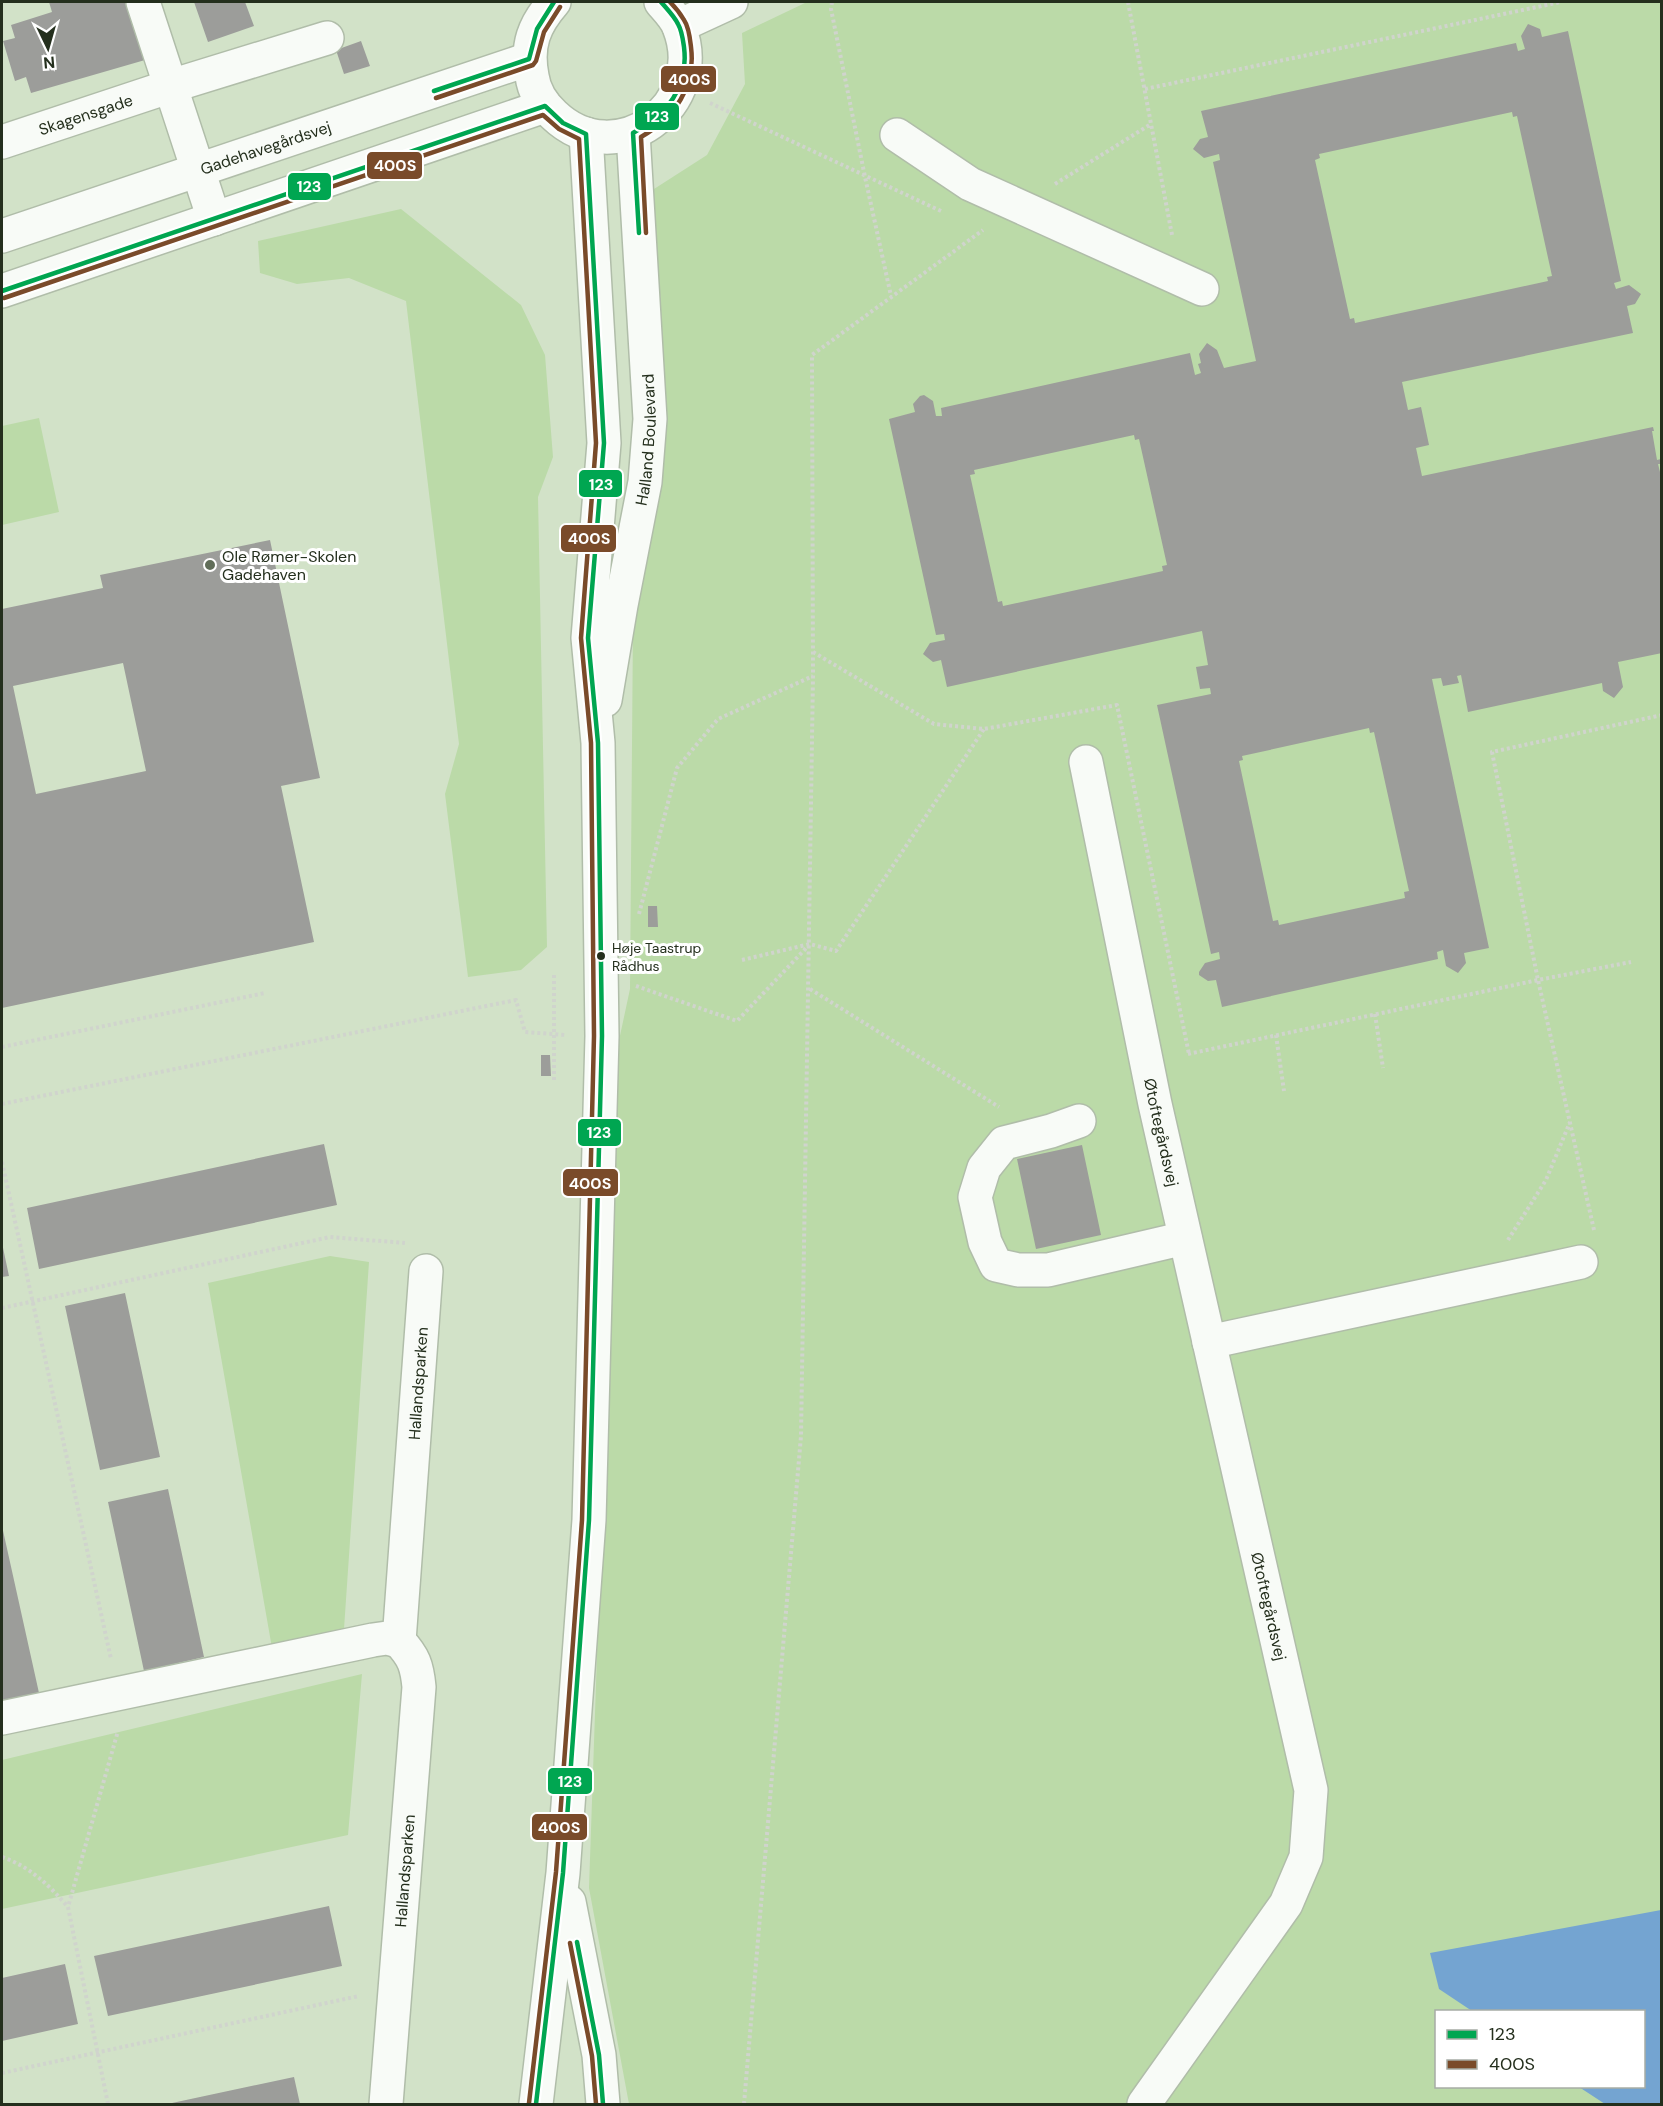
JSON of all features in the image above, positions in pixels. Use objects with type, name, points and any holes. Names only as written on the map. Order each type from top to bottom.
[{"type":"street","points":[[143,2],[214,219]]},
{"type":"street","points":[[554,2],[542,16],[532,37],[529,59],[533,84],[545,106],[563,123],[586,134],[602,137],[633,133],[653,123],[669,107],[680,89],[686,58],[670,14],[731,2]]},
{"type":"street","name":"Skagensgade","points":[[2,142],[171,86],[327,38]]},
{"type":"street","name":"Gadehavegårdsvej","points":[[2,236],[529,59]]},
{"type":"street","points":[[2,291],[545,106]]},
{"type":"street","name":"Halland Boulevard","points":[[598,743],[621,605],[645,482],[650,419],[633,133]]},
{"type":"street","name":"Halland Boulevard","points":[[536,2104],[563,1873],[589,1520],[602,968],[598,743],[588,638],[604,443],[586,134]]},
{"type":"street","points":[[897,135],[970,184],[1202,289]]},
{"type":"street","name":"Øtoftegårdsvej","points":[[1086,762],[1147,1068],[1311,1790],[1306,1857],[1286,1904],[1144,2104]]},
{"type":"street","points":[[1079,1121],[1004,1143],[984,1168],[975,1197],[985,1242],[996,1265],[1018,1270],[1048,1270],[1185,1238]]},
{"type":"street","points":[[1209,1342],[1491,1281],[1588,1248]]},
{"type":"street","name":"Hallandsparken","points":[[386,2104],[419,1687],[416,1666],[410,1652],[399,1641],[426,1271]]},
{"type":"street","points":[[2,1718],[373,1640],[387,1638],[399,1641]]},
{"type":"street","name":"Halland Boulevard","points":[[563,1873],[599,2055],[603,2104]]},
{"type":"path","points":[[831,2],[864,177],[891,296]]},
{"type":"path","points":[[1128,2],[1151,124]]},
{"type":"path","points":[[1145,89],[1561,2]]},
{"type":"path","points":[[680,89],[864,177],[951,215]]},
{"type":"path","points":[[744,2104],[801,1436],[813,676],[812,355],[983,230],[972,225]]},
{"type":"path","points":[[637,921],[677,768],[718,719],[813,676]]},
{"type":"path","points":[[1588,1248],[1570,1121],[1538,980],[1492,752],[1662,715]]},
{"type":"path","points":[[742,960],[810,944],[836,951],[984,729]]},
{"type":"path","points":[[602,968],[637,987],[737,1021],[810,944]]},
{"type":"path","points":[[1189,1054],[1631,962]]},
{"type":"path","points":[[554,974],[554,1080]]},
{"type":"path","points":[[637,976],[637,987]]},
{"type":"path","points":[[809,988],[1028,1124],[1038,1134]]},
{"type":"path","points":[[2,1047],[265,993]]},
{"type":"path","points":[[2,1104],[516,1000],[525,1032],[554,1034]]},
{"type":"path","points":[[1376,1014],[1383,1068]]},
{"type":"path","points":[[1276,1035],[1284,1091]]},
{"type":"path","points":[[1491,1281],[1493,1264],[1546,1180],[1570,1121]]},
{"type":"path","points":[[2,1162],[122,1716],[68,1907],[108,2104]]},
{"type":"path","points":[[2,1308],[330,1237],[415,1243],[426,1271]]},
{"type":"path","points":[[2,1857],[17,1862],[50,1886],[68,1907]]},
{"type":"path","points":[[2,2073],[395,1988]]},
{"type":"green space","points":[[807,2],[1661,2],[1661,2104],[629,2104],[589,1888],[618,1045],[630,989],[640,198],[707,155],[745,84],[742,33]]},
{"type":"green space","points":[[401,209],[521,305],[545,355],[553,457],[538,497],[547,947],[521,970],[468,977],[445,794],[459,744],[406,301],[349,278],[297,284],[260,273],[258,241]]},
{"type":"green space","points":[[39,418],[59,512],[2,525],[2,426]]},
{"type":"green space","points":[[330,1256],[369,1262],[344,1629],[272,1648],[208,1283]]},
{"type":"green space","points":[[362,1674],[348,1835],[2,1909],[2,1760]]},
{"type":"water","points":[[1661,1910],[1661,2104],[1605,2104],[1581,2088],[1645,2088],[1645,2010],[1470,2010],[1439,1989],[1430,1953]]},
{"type":"building","points":[[49,2],[125,2],[145,60],[31,93],[26,77],[15,81],[3,41],[15,38],[11,25],[52,12]]},
{"type":"building","points":[[194,2],[245,2],[254,26],[208,42]]},
{"type":"building","points":[[1528,24],[1540,29],[1542,37],[1568,31],[1621,281],[1614,283],[1616,289],[1629,285],[1641,294],[1635,304],[1627,306],[1633,333],[1402,382],[1408,410],[1421,407],[1429,445],[1416,448],[1422,476],[1653,427],[1657,460],[1661,459],[1661,464],[1658,464],[1662,480],[1662,653],[1618,662],[1623,687],[1614,698],[1603,691],[1602,683],[1468,712],[1461,675],[1457,676],[1459,683],[1443,686],[1441,678],[1432,679],[1489,948],[1464,953],[1466,963],[1458,973],[1446,966],[1443,950],[1437,952],[1438,959],[1222,1007],[1216,980],[1208,981],[1199,975],[1205,963],[1220,959],[1219,952],[1211,954],[1157,705],[1211,694],[1210,688],[1200,689],[1196,667],[1208,665],[1202,631],[947,687],[941,660],[933,662],[923,654],[930,643],[945,640],[944,634],[936,635],[889,419],[915,412],[913,404],[924,395],[933,401],[936,416],[942,416],[941,408],[1190,353],[1195,375],[1201,373],[1198,364],[1201,363],[1199,354],[1207,343],[1217,350],[1224,368],[1256,361],[1213,162],[1220,160],[1219,154],[1204,158],[1193,149],[1200,139],[1208,137],[1201,111],[1516,43],[1518,51],[1525,49],[1521,36]],"holes":[[[1512,112],[1513,117],[1517,116],[1552,276],[1547,277],[1548,281],[1355,323],[1354,318],[1350,319],[1315,160],[1320,158],[1319,154]],[[1134,435],[1135,440],[1139,439],[1167,565],[1162,566],[1163,571],[1003,606],[1002,601],[998,602],[970,475],[975,474],[974,470]],[[1369,728],[1370,733],[1374,732],[1409,891],[1404,892],[1405,898],[1279,925],[1278,920],[1273,921],[1239,761],[1243,760],[1242,756]]]},
{"type":"building","points":[[361,41],[370,66],[344,74],[336,50]]},
{"type":"building","points":[[270,540],[320,778],[281,786],[314,942],[2,1008],[2,609],[103,588],[100,575]],"holes":[[[123,663],[146,771],[36,794],[13,686]]]},
{"type":"building","points":[[648,906],[657,906],[658,927],[648,927]]},
{"type":"building","points":[[541,1055],[550,1055],[551,1076],[541,1076]]},
{"type":"building","points":[[324,1144],[337,1205],[39,1269],[27,1208]]},
{"type":"building","points":[[1082,1145],[1101,1235],[1036,1249],[1017,1159]]},
{"type":"building","points":[[2,1243],[9,1276],[2,1277]]},
{"type":"building","points":[[125,1293],[160,1457],[100,1470],[65,1306]]},
{"type":"building","points":[[168,1489],[204,1657],[144,1671],[108,1502]]},
{"type":"building","points":[[2,1526],[39,1693],[2,1701]]},
{"type":"building","points":[[329,1906],[342,1966],[108,2016],[94,1956]]},
{"type":"building","points":[[65,1964],[78,2024],[2,2041],[2,1978]]},
{"type":"building","points":[[294,2077],[300,2104],[172,2104],[172,2103]]},
{"type":"transit line","name":"123","points":[[434,91],[529,59],[537,29],[554,2]]},
{"type":"transit line","name":"123","points":[[639,233],[633,133],[656,117],[673,98],[679,87],[685,62],[679,27],[661,2]]},
{"type":"transit line","name":"400S","points":[[646,233],[641,137],[664,120],[681,100],[692,62],[687,26],[670,2]]},
{"type":"transit line","name":"400S","points":[[436,98],[533,65],[544,32],[560,7]]},
{"type":"transit line","name":"123","points":[[2,291],[545,106],[563,123],[586,134],[604,443],[588,638],[598,743],[602,1036],[589,1520],[563,1873],[536,2104]]},
{"type":"transit line","name":"400S","points":[[4,298],[543,115],[559,129],[579,139],[596,443],[581,638],[591,743],[594,1036],[582,1520],[556,1872],[529,2103]]},
{"type":"transit line","name":"123","points":[[577,1942],[599,2055],[603,2104]]},
{"type":"transit line","name":"400S","points":[[570,1943],[592,2056],[596,2104]]},
{"type":"place","name":"Ole Rømer-Skolen Gadehaven","points":[[210,565]]},
{"type":"place","name":"Høje Taastrup Rådhus","points":[[601,956]]}]
